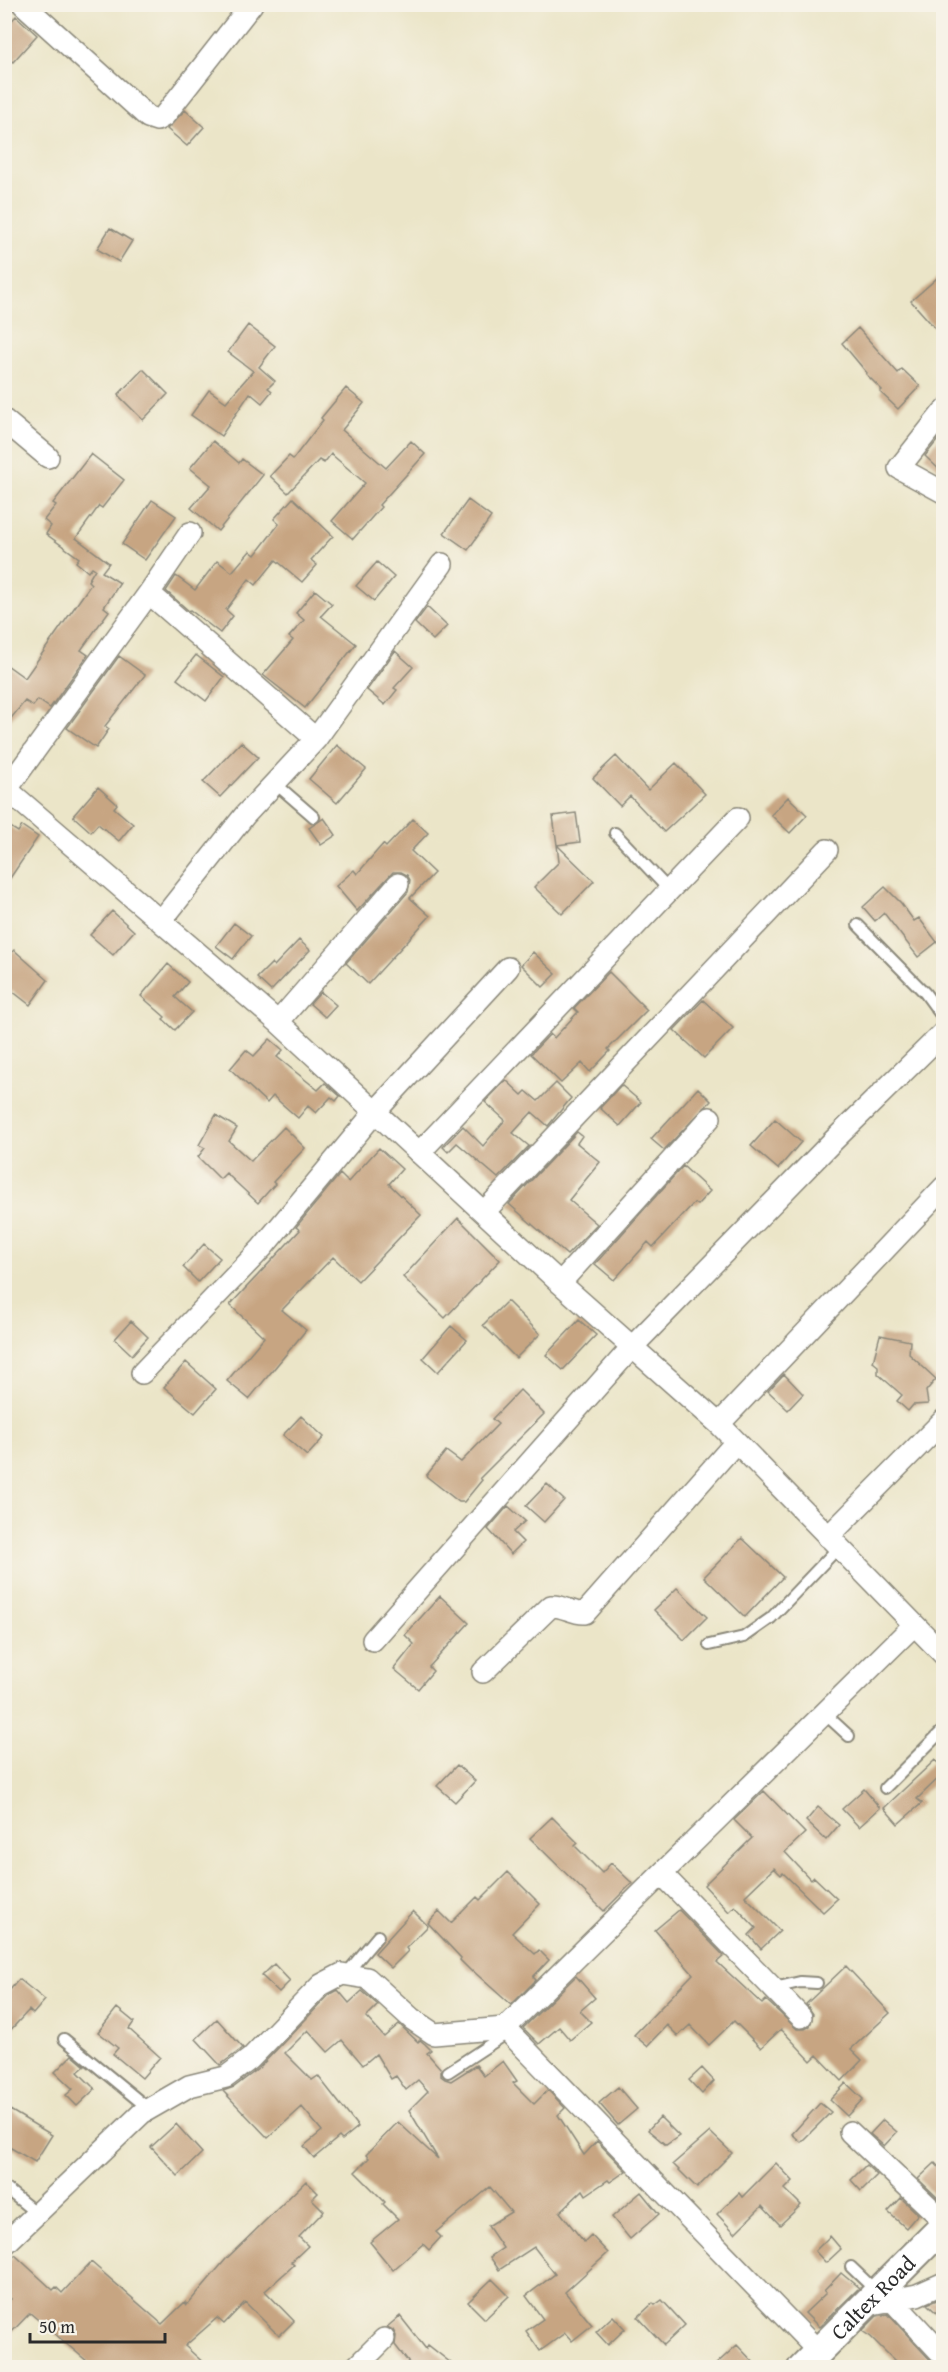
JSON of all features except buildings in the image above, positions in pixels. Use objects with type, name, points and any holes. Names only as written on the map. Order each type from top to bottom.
[{"type":"street","points":[[23,4],[148,117],[157,120],[164,116],[252,4]]},
{"type":"street","points":[[943,492],[899,468],[944,411]]},
{"type":"street","points":[[4,420],[48,456]]},
{"type":"street","points":[[190,533],[5,790],[278,1022],[560,1283],[719,1424],[944,1655]]},
{"type":"street","points":[[161,921],[245,815],[316,739],[442,564]]},
{"type":"street","points":[[149,593],[316,739]]},
{"type":"street","points":[[419,1153],[738,818]]},
{"type":"street","points":[[484,1212],[827,850]]},
{"type":"street","points":[[278,1022],[398,884]]},
{"type":"street","points":[[142,1373],[262,1248],[375,1112],[508,968]]},
{"type":"street","points":[[373,1640],[632,1347],[833,1141],[944,1032]]},
{"type":"street","points":[[560,1283],[710,1118]]},
{"type":"street","points":[[719,1424],[944,1187]]},
{"type":"street","points":[[833,1543],[944,1420]]},
{"type":"street","points":[[483,1672],[550,1606],[558,1605],[580,1614],[585,1613],[736,1442]]},
{"type":"street","points":[[4,2245],[142,2113],[189,2086],[226,2077],[250,2059],[321,1985],[342,1974],[367,1978],[412,2019],[434,2034],[507,2030],[914,1625]]},
{"type":"street","points":[[662,1874],[801,2018]]},
{"type":"street","points":[[507,2030],[810,2360]]},
{"type":"street","points":[[850,2132],[944,2221]]},
{"type":"street","name":"Caltex Road","points":[[810,2360],[879,2299],[944,2226]]},
{"type":"street","points":[[879,2299],[917,2295],[944,2283]]},
{"type":"street","points":[[879,2299],[944,2356]]},
{"type":"street","points":[[355,2367],[384,2339]]},
{"type":"lane","points":[[276,784],[314,817]]},
{"type":"lane","points":[[615,833],[669,890]]},
{"type":"lane","points":[[858,926],[924,993],[944,1019]]},
{"type":"lane","points":[[709,1645],[744,1637],[771,1618],[833,1543]]},
{"type":"lane","points":[[824,1713],[849,1736]]},
{"type":"lane","points":[[885,1788],[944,1729]]},
{"type":"lane","points":[[346,1975],[378,1936]]},
{"type":"lane","points":[[774,1988],[800,1982],[817,1983]]},
{"type":"lane","points":[[448,2072],[507,2030]]},
{"type":"lane","points":[[64,2038],[149,2109]]},
{"type":"lane","points":[[4,2187],[36,2213]]},
{"type":"lane","points":[[851,2267],[879,2299]]}]
